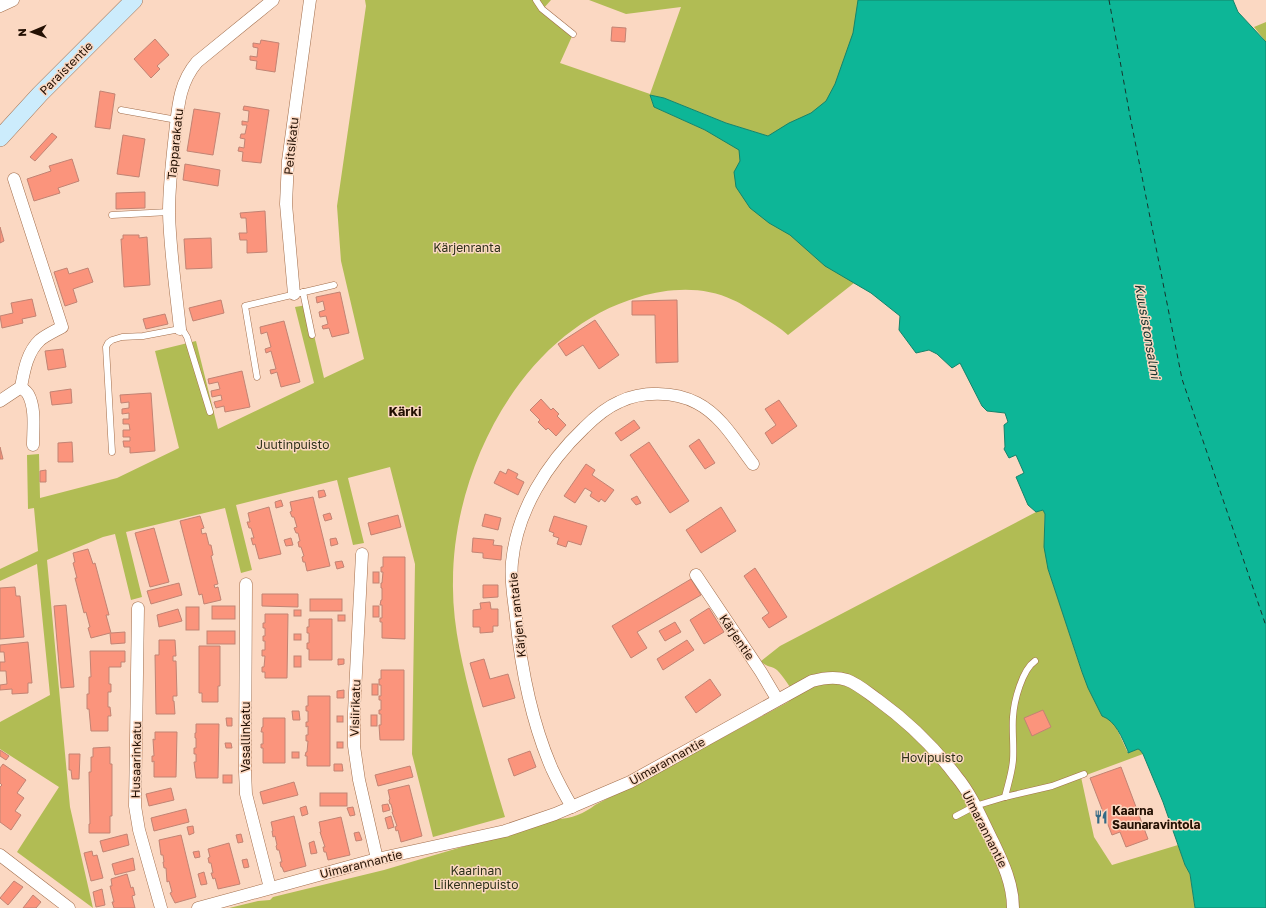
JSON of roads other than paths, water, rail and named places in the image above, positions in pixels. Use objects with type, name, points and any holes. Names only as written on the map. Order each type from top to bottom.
[{"type":"main road","name":"Paraistentie","points":[[0,138],[40,94],[134,0]]},
{"type":"street","points":[[0,6],[13,0]]},
{"type":"street","name":"Tapparakatu","points":[[180,329],[171,253],[169,212],[172,163],[182,88],[188,72],[197,62],[273,0]]},
{"type":"street","name":"Peitsikatu","points":[[298,293],[286,204],[288,161],[310,0]]},
{"type":"street","points":[[0,401],[21,387],[31,350],[40,340],[62,327],[14,179]]},
{"type":"street","points":[[21,387],[28,394],[32,405],[33,446]]},
{"type":"street","name":"Kärjen rantatie","points":[[572,807],[552,768],[538,731],[518,644],[512,562],[516,542],[525,514],[538,485],[561,451],[593,419],[607,408],[630,398],[657,394],[684,397],[711,412],[722,421],[753,464]]},
{"type":"street","name":"Visiirikatu","points":[[362,554],[354,712],[354,746],[358,775],[377,859]]},
{"type":"street","name":"Kärjentie","points":[[696,575],[777,700]]},
{"type":"street","name":"Vasallinkatu","points":[[246,584],[246,794],[270,888]]},
{"type":"street","name":"Husaarinkatu","points":[[138,608],[135,806],[139,830],[161,908]]},
{"type":"street","name":"Uimarannantie","points":[[198,908],[377,859],[505,831],[572,807],[630,782],[812,681],[832,677],[847,680],[862,688],[901,717],[934,750],[957,776],[975,806],[1006,868],[1013,896],[1013,908]]},
{"type":"street","points":[[0,855],[70,908]]},
{"type":"lane","points":[[536,0],[542,9],[573,34]]},
{"type":"lane","points":[[121,110],[177,120]]},
{"type":"lane","points":[[112,215],[169,212]]},
{"type":"lane","points":[[257,377],[245,306],[334,284]]},
{"type":"lane","points":[[298,293],[312,335]]},
{"type":"lane","points":[[112,452],[106,347],[112,340],[122,337],[143,336],[180,329],[187,337],[210,412]]},
{"type":"lane","points":[[1005,797],[1010,782],[1013,763],[1013,710],[1026,670],[1030,664],[1035,661]]},
{"type":"lane","points":[[956,816],[975,806],[1052,786],[1084,774]]},
{"type":"water","name":"Kuusistonsalmi","points":[[858,0],[1233,0],[1238,12],[1266,42],[1266,908],[1195,908],[1190,874],[1185,865],[1163,802],[1143,754],[1138,749],[1128,753],[1118,730],[1107,718],[1102,716],[1088,688],[1048,569],[1044,547],[1045,514],[1043,510],[1036,512],[1028,505],[1016,477],[1024,473],[1016,455],[1009,458],[1004,449],[1004,425],[1008,422],[1005,413],[987,411],[982,406],[960,363],[952,368],[937,354],[929,350],[916,353],[899,330],[900,316],[871,293],[825,266],[790,235],[769,223],[750,208],[736,187],[734,172],[740,161],[739,150],[705,130],[654,107],[650,95],[664,98],[726,123],[768,136],[789,123],[811,113],[826,101],[835,84],[853,33]]},
{"type":"place","name":"Kaarna Saunaravintola","points":[[1101,817]]},
{"type":"district","name":"Kärki","points":[[405,411]]},
{"type":"park label","name":"Kärjenranta","points":[[467,247]]},
{"type":"park label","name":"Juutinpuisto","points":[[293,444]]},
{"type":"park label","name":"Hovipuisto","points":[[932,757]]},
{"type":"park label","name":"Kaarinan Liikennepuisto","points":[[476,877]]}]
